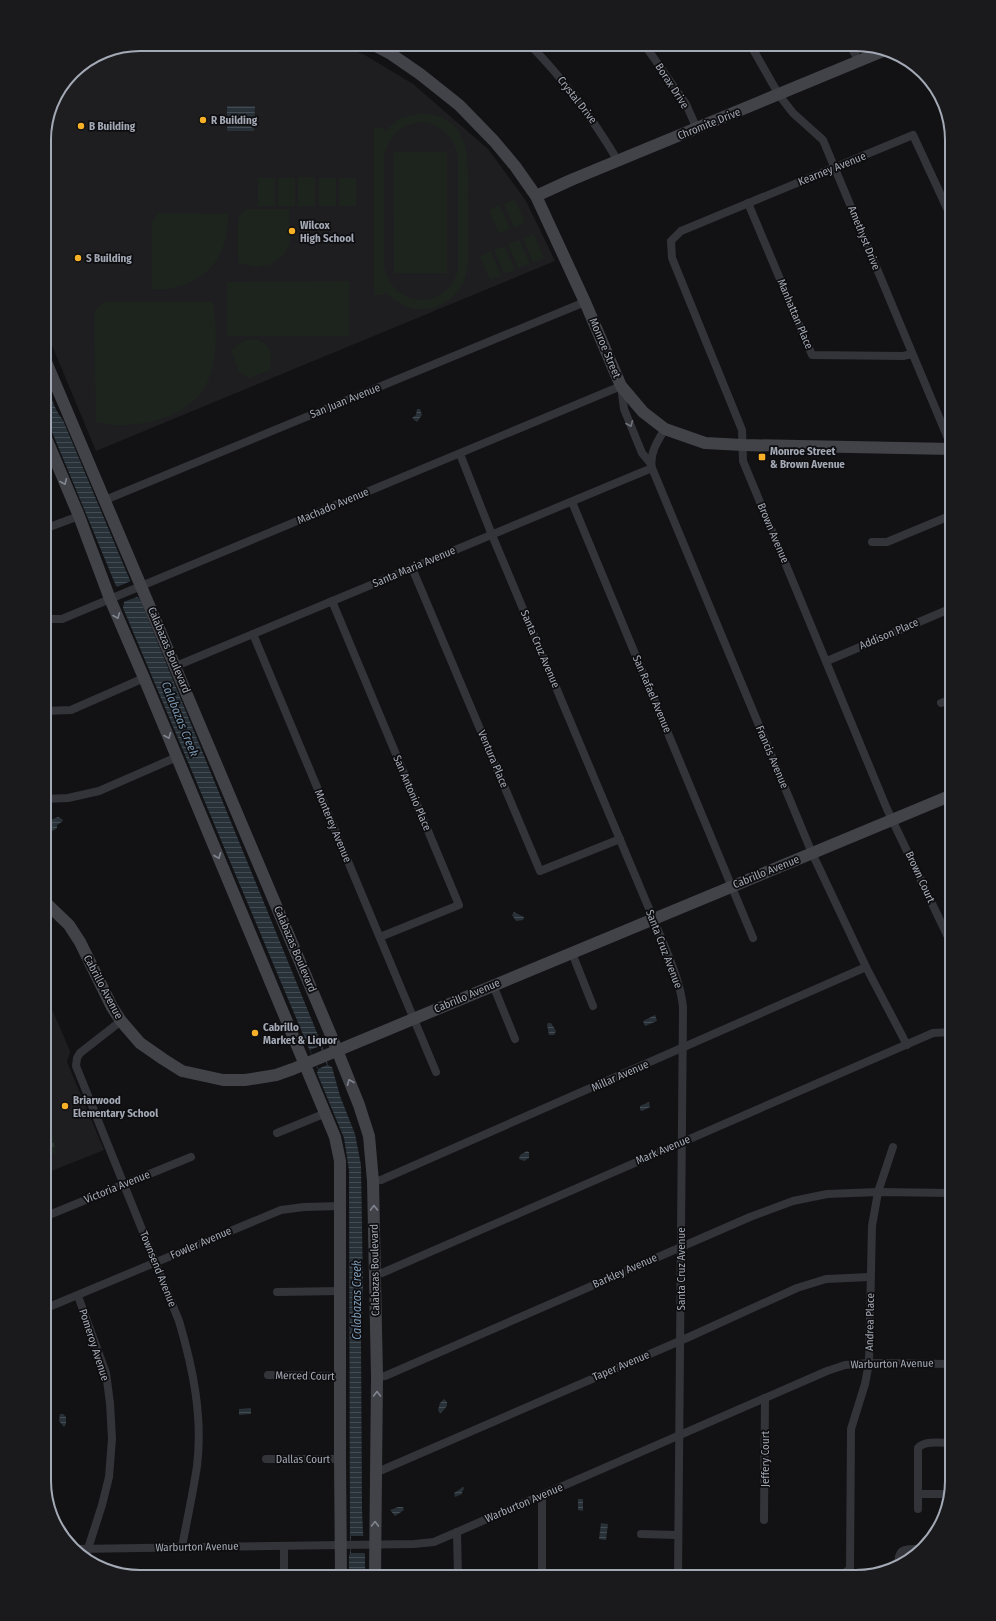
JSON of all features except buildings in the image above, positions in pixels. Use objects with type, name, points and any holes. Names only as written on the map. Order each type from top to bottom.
[{"type":"street","name":"Monroe Street","points":[[385,51],[420,74],[459,105],[494,141],[515,166],[536,196],[585,302],[621,386],[643,412],[665,429],[705,443],[743,445],[945,448]]},
{"type":"street","name":"Crystal Drive","points":[[535,51],[576,97],[618,161]]},
{"type":"street","name":"Borax Drive","points":[[649,51],[686,104],[697,129]]},
{"type":"street","name":"Amethyst Drive","points":[[754,51],[779,95],[793,113],[823,140],[836,167],[945,432]]},
{"type":"street","points":[[853,51],[859,61]]},
{"type":"street","name":"Chromite Drive","points":[[536,196],[876,54]]},
{"type":"street","name":"Kearney Avenue","points":[[671,242],[681,231],[913,135],[945,202]]},
{"type":"street","name":"Manhattan Place","points":[[748,203],[812,355],[903,356],[912,354]]},
{"type":"street","name":"Brown Avenue","points":[[671,242],[672,258],[742,430],[743,461],[893,819]]},
{"type":"street","name":"San Juan Avenue","points":[[105,500],[585,302]]},
{"type":"street","name":"Calabazas Boulevard","points":[[51,374],[105,500],[137,588],[176,666],[337,1050],[359,1105],[369,1136],[374,1181],[377,1377],[376,1471],[369,1545],[374,1570]]},
{"type":"street","name":"Machado Avenue","points":[[51,619],[62,619],[621,386]]},
{"type":"street","name":"Francis Avenue","points":[[621,386],[624,409],[642,453],[651,466],[812,853],[866,968],[907,1045]]},
{"type":"street","points":[[651,466],[655,447],[665,429]]},
{"type":"street","points":[[51,454],[115,597],[144,678],[177,757],[314,1060],[326,1113],[335,1137],[340,1161],[341,1206],[340,1459],[346,1545],[342,1570]]},
{"type":"street","name":"Santa Cruz Avenue","points":[[460,454],[492,535],[653,919],[678,982],[681,994],[683,1007],[678,1570]]},
{"type":"street","name":"Santa Maria Avenue","points":[[176,666],[572,502],[651,466]]},
{"type":"street","name":"San Rafael Avenue","points":[[572,502],[754,938]]},
{"type":"street","points":[[51,526],[79,516]]},
{"type":"street","points":[[872,542],[887,542],[945,518]]},
{"type":"street","name":"Ventura Place","points":[[412,568],[540,871],[620,839]]},
{"type":"street","name":"San Antonio Place","points":[[332,602],[459,904],[380,937]]},
{"type":"street","name":"Addison Place","points":[[827,660],[945,611]]},
{"type":"street","name":"Monterey Avenue","points":[[253,634],[436,1072]]},
{"type":"street","points":[[51,711],[71,710],[144,678]]},
{"type":"street","points":[[941,703],[945,702]]},
{"type":"street","points":[[51,799],[68,798],[99,791],[177,757]]},
{"type":"street","name":"Cabrillo Avenue","points":[[51,908],[69,925],[80,942],[112,1007],[121,1021],[140,1043],[182,1071],[224,1080],[246,1080],[276,1075],[314,1060],[945,798]]},
{"type":"street","name":"Brown Court","points":[[893,819],[945,930]]},
{"type":"street","points":[[572,952],[593,1006]]},
{"type":"street","name":"Millar Avenue","points":[[374,1181],[388,1177],[866,968]]},
{"type":"street","points":[[493,985],[514,1039]]},
{"type":"street","name":"Townsend Avenue","points":[[121,1021],[80,1053],[77,1058],[76,1066],[179,1321],[189,1356],[195,1390],[198,1429],[197,1465],[182,1547]]},
{"type":"street","name":"Mark Avenue","points":[[375,1273],[382,1273],[933,1033],[945,1032]]},
{"type":"street","points":[[278,1133],[326,1113]]},
{"type":"street","name":"Andrea Place","points":[[848,1570],[850,1569],[851,1429],[870,1363],[870,1277],[872,1226],[878,1192],[893,1147]]},
{"type":"street","name":"Victoria Avenue","points":[[51,1214],[191,1157]]},
{"type":"street","name":"Barkley Avenue","points":[[377,1377],[386,1376],[750,1217],[793,1201],[827,1194],[878,1192],[945,1193]]},
{"type":"street","name":"Fowler Avenue","points":[[51,1306],[156,1263],[258,1218],[281,1210],[304,1207],[341,1206]]},
{"type":"street","name":"Taper Avenue","points":[[376,1471],[382,1470],[681,1341],[797,1288],[826,1279],[870,1277]]},
{"type":"street","points":[[277,1292],[340,1291]]},
{"type":"street","name":"Pomeroy Avenue","points":[[78,1296],[106,1373],[110,1402],[112,1438],[109,1477],[102,1505],[86,1552]]},
{"type":"street","name":"Warburton Avenue","points":[[81,1548],[369,1545],[434,1542],[827,1371],[845,1365],[870,1363],[945,1364]]},
{"type":"street","name":"Merced Court","points":[[268,1375],[341,1376]]},
{"type":"street","name":"Jeffery Court","points":[[764,1520],[765,1398]]},
{"type":"street","points":[[918,1509],[918,1448],[925,1443],[945,1443]]},
{"type":"street","name":"Dallas Court","points":[[266,1459],[340,1459]]},
{"type":"street","points":[[918,1494],[944,1494]]},
{"type":"street","points":[[542,1496],[542,1570]]},
{"type":"street","points":[[457,1532],[458,1570]]},
{"type":"street","points":[[641,1534],[678,1535]]},
{"type":"street","points":[[284,1546],[284,1570]]},
{"type":"street","points":[[898,1559],[898,1556],[901,1552],[906,1549],[914,1549]]},
{"type":"shaded area","name":"Wilcox High School","points":[[140,51],[354,51],[365,55],[413,84],[488,149],[526,201],[555,261],[96,451],[51,343],[51,138],[53,138],[54,117],[60,101],[69,86],[86,69],[101,60],[117,54]]},
{"type":"shaded area","name":"Briarwood Elementary School","points":[[51,1007],[70,1051],[67,1062],[104,1150],[51,1171]]},
{"type":"green space","points":[[421,113],[438,116],[450,122],[459,131],[464,142],[467,155],[468,263],[465,279],[458,291],[448,301],[437,307],[424,309],[410,308],[397,302],[385,292],[385,295],[374,295],[374,128],[384,128],[385,131],[400,118]],"holes":[[[413,123],[429,123],[447,133],[457,151],[458,270],[452,284],[442,293],[431,299],[418,300],[406,297],[396,290],[388,279],[384,264],[384,159],[385,151],[395,133]]]},
{"type":"green space","points":[[393,152],[447,152],[447,273],[394,273]]},
{"type":"green space","points":[[298,177],[315,177],[315,206],[298,206]]},
{"type":"green space","points":[[258,178],[275,178],[275,206],[258,206]]},
{"type":"green space","points":[[278,178],[295,178],[295,206],[278,206]]},
{"type":"green space","points":[[319,178],[336,178],[336,206],[319,206]]},
{"type":"green space","points":[[339,178],[356,178],[356,206],[339,206]]},
{"type":"green space","points":[[515,199],[525,223],[514,228],[504,204]]},
{"type":"green space","points":[[500,205],[510,229],[499,234],[489,210]]},
{"type":"green space","points":[[246,209],[289,209],[290,244],[283,256],[272,264],[256,267],[238,263],[238,218]]},
{"type":"green space","points":[[159,213],[228,214],[225,240],[221,252],[215,262],[198,278],[186,284],[168,289],[152,289],[152,221]]},
{"type":"green space","points":[[534,234],[544,258],[533,263],[523,238]]},
{"type":"green space","points":[[520,240],[530,264],[518,268],[508,244]]},
{"type":"green space","points":[[505,246],[515,270],[504,274],[494,250]]},
{"type":"green space","points":[[491,251],[501,276],[490,280],[480,256]]},
{"type":"green space","points":[[349,281],[349,336],[227,336],[227,282]]},
{"type":"green space","points":[[104,302],[213,302],[216,346],[211,372],[205,386],[197,397],[186,407],[174,414],[146,423],[117,425],[96,422],[94,312]]},
{"type":"green space","points":[[255,339],[268,346],[271,352],[271,370],[248,378],[239,372],[231,350],[245,340]]},
{"type":"green space","points":[[51,1135],[53,1135],[56,1153],[51,1154]]},
{"type":"water","points":[[227,106],[255,106],[254,131],[227,131]]},
{"type":"water","name":"Calabazas Creek","points":[[51,396],[63,420],[137,597],[140,599],[322,1045],[328,1065],[332,1067],[340,1096],[355,1134],[361,1165],[363,1289],[361,1343],[362,1510],[365,1570],[349,1570],[349,1170],[344,1138],[317,1073],[318,1070],[123,608],[124,602],[118,587],[116,586],[51,429]]},
{"type":"water","points":[[417,409],[420,409],[422,415],[417,422],[412,418],[416,415]]},
{"type":"water","points":[[58,817],[63,821],[57,825],[57,828],[53,831],[51,830],[51,820]]},
{"type":"water","points":[[514,912],[524,917],[523,920],[516,921],[512,915]]},
{"type":"water","points":[[655,1015],[657,1021],[645,1026],[643,1021]]},
{"type":"water","points":[[548,1023],[551,1023],[556,1031],[554,1035],[549,1035]]},
{"type":"water","points":[[649,1102],[650,1107],[642,1111],[640,1110],[640,1106]]},
{"type":"water","points":[[527,1151],[529,1152],[529,1158],[524,1161],[519,1159],[520,1155]]},
{"type":"water","points":[[444,1399],[447,1402],[447,1406],[440,1413],[438,1410],[440,1403]]},
{"type":"water","points":[[251,1408],[251,1414],[239,1415],[239,1409]]},
{"type":"water","points":[[60,1414],[63,1414],[66,1417],[66,1424],[64,1427],[59,1421]]},
{"type":"water","points":[[463,1487],[464,1489],[462,1494],[455,1497],[454,1493]]},
{"type":"water","points":[[578,1499],[583,1499],[583,1511],[578,1510]]},
{"type":"water","points":[[403,1507],[404,1510],[395,1516],[390,1510]]},
{"type":"water","points":[[601,1523],[608,1524],[606,1540],[599,1539]]},
{"type":"pier","points":[[131,581],[137,597],[123,602],[117,587]]},
{"type":"pier","points":[[320,1046],[327,1065],[318,1069],[310,1050]]},
{"type":"pier","points":[[351,1536],[364,1536],[364,1553],[351,1553]]},
{"type":"place","name":"R Building","points":[[203,120]]},
{"type":"place","name":"B Building","points":[[81,126]]},
{"type":"place","name":"Wilcox High School","points":[[292,231]]},
{"type":"place","name":"S Building","points":[[78,258]]},
{"type":"place","name":"Monroe Street & Brown Avenue","points":[[762,457]]},
{"type":"place","name":"Cabrillo Market & Liquor","points":[[255,1033]]},
{"type":"place","name":"Briarwood Elementary School","points":[[65,1106]]}]
